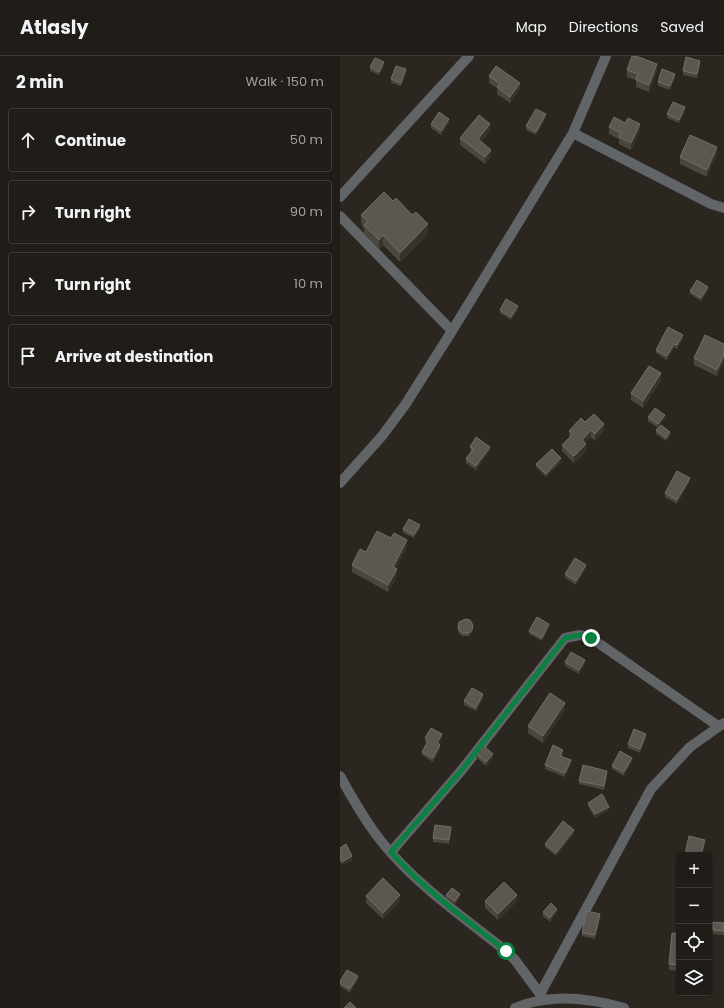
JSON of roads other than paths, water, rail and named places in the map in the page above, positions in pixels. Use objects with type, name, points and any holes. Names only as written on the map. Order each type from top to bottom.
[{"type":"street","points":[[340,197],[469,56]]},
{"type":"street","points":[[340,483],[382,436],[405,405],[452,331],[573,133],[606,56]]},
{"type":"street","points":[[573,133],[711,204],[724,208]]},
{"type":"street","points":[[340,216],[452,331]]},
{"type":"street","points":[[391,852],[461,771],[565,638],[580,635],[591,638],[721,725],[690,747],[662,776],[652,789],[542,997]]},
{"type":"street","points":[[340,776],[380,840],[402,864],[445,903],[506,951],[515,960],[542,997]]},
{"type":"street","points":[[517,1008],[542,997],[590,1001],[624,1008]]}]
